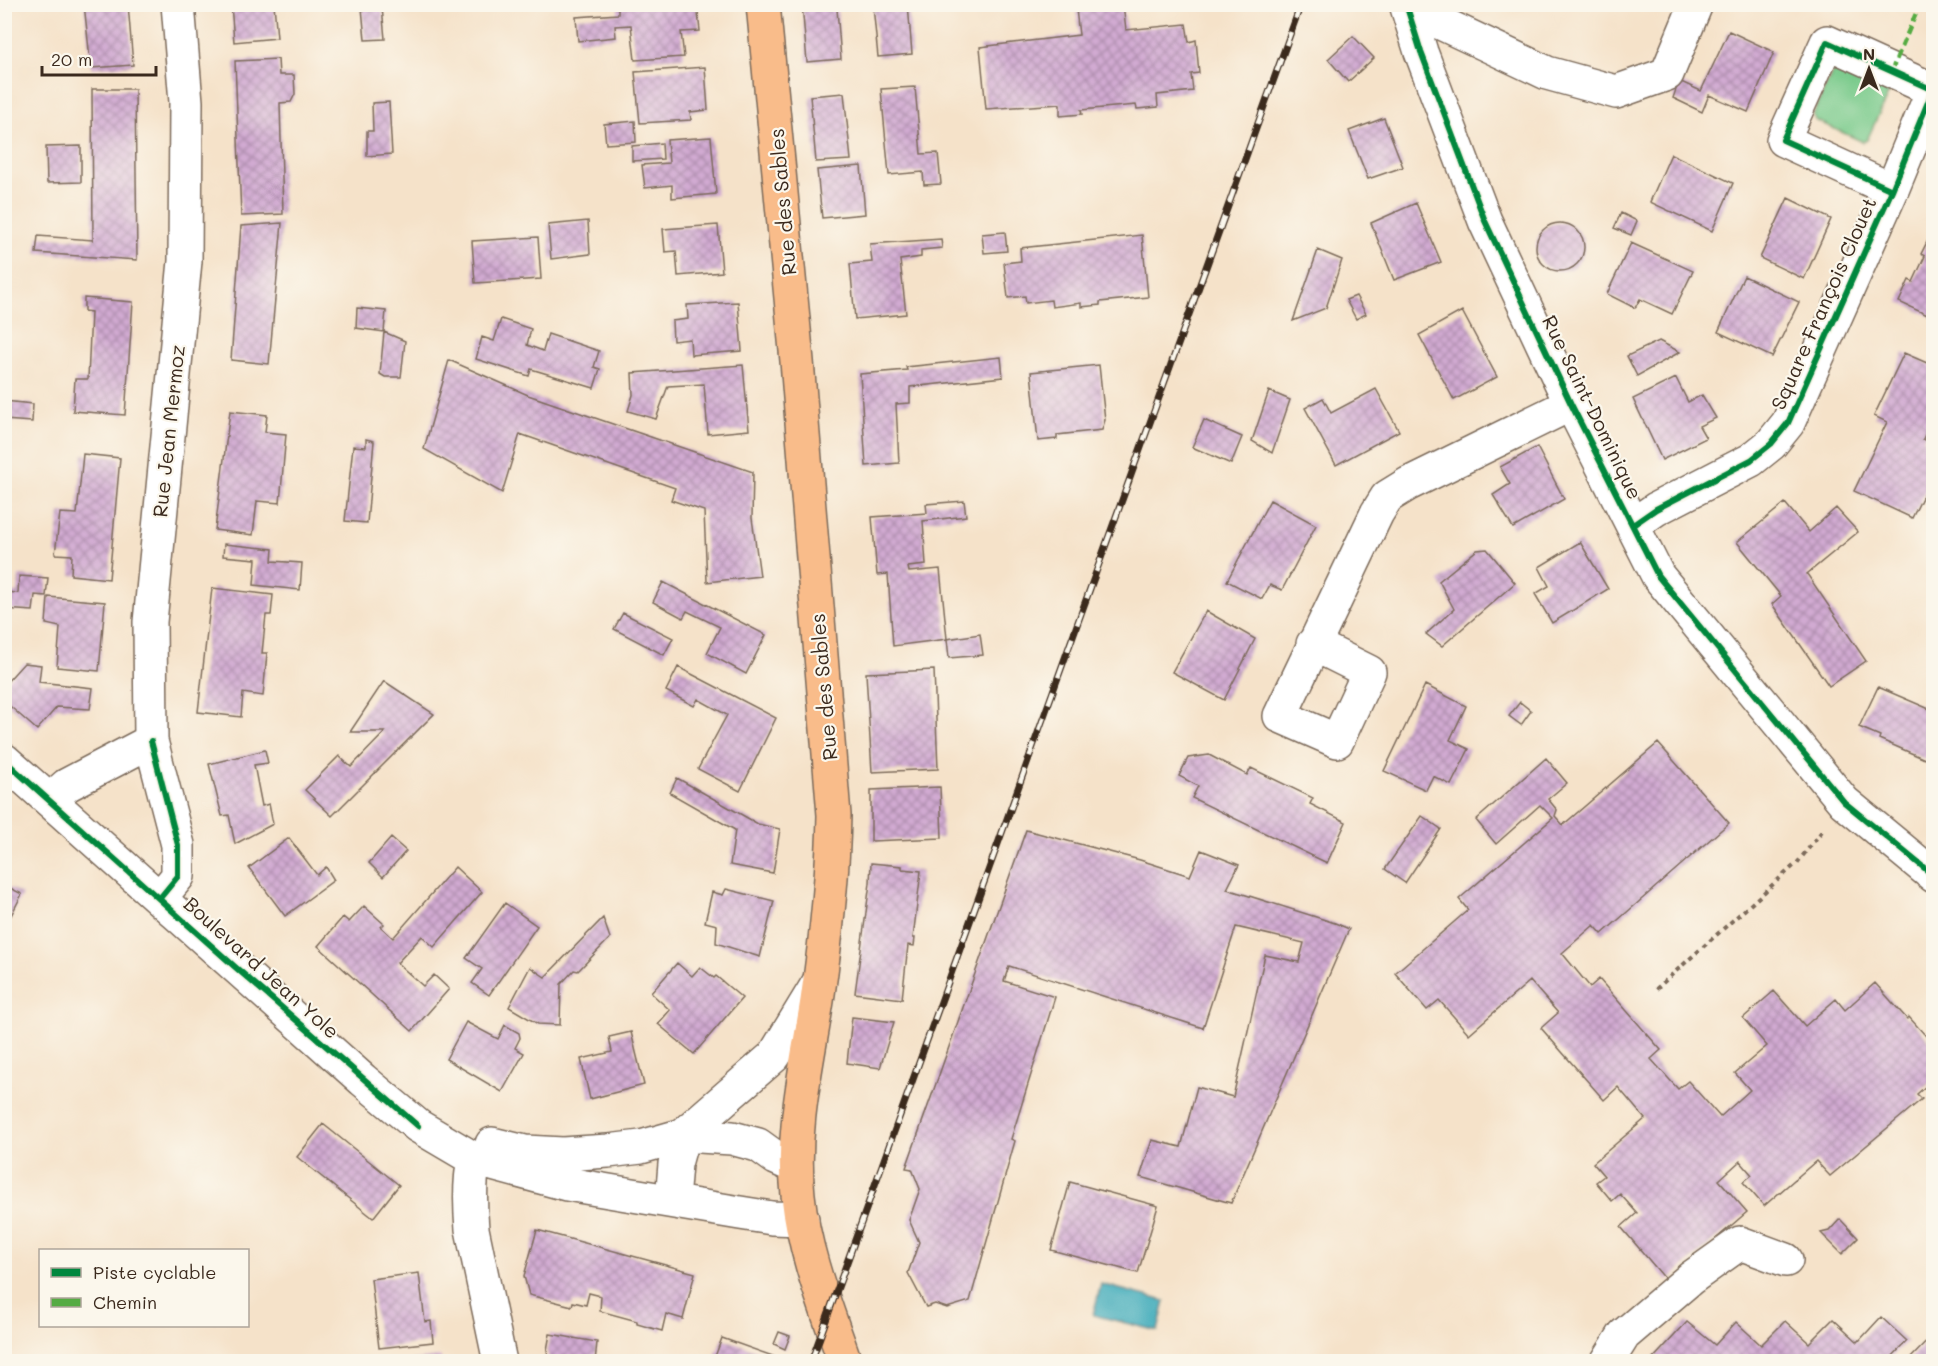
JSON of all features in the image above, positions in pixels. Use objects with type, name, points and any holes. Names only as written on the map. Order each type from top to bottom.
[{"type":"main road","name":"Rue des Sables","points":[[763,4],[797,361],[834,814],[833,859],[819,982],[807,1050],[796,1167],[802,1219],[818,1286],[844,1362]]},
{"type":"street","name":"Rue Jean Mermoz","points":[[160,898],[178,876],[178,845],[151,741],[150,622],[185,261],[186,102],[178,4]]},
{"type":"street","points":[[1407,6],[1547,73],[1616,92],[1667,74],[1696,4]]},
{"type":"street","name":"Rue Saint-Dominique","points":[[1407,6],[1421,52],[1485,221],[1571,404],[1658,576],[1844,802],[1934,876]]},
{"type":"street","name":"Square François Clouet","points":[[1633,525],[1656,509],[1751,460],[1771,444],[1788,423],[1892,190],[1933,90],[1827,42],[1783,140],[1892,190]]},
{"type":"street","points":[[1313,644],[1387,497],[1408,484],[1571,404]]},
{"type":"street","points":[[51,799],[67,785],[151,741]]},
{"type":"street","name":"Boulevard Jean Yole","points":[[4,760],[51,799],[363,1080],[418,1125],[474,1159],[567,1184],[772,1218],[802,1219]]},
{"type":"street","points":[[672,1201],[675,1164],[683,1135],[774,1056],[819,982]]},
{"type":"street","points":[[500,1362],[470,1210],[474,1159],[489,1143],[525,1152],[563,1154],[641,1147],[683,1135],[732,1138],[758,1145],[776,1158],[796,1167]]},
{"type":"street","points":[[1607,1362],[1624,1335],[1690,1278],[1740,1243],[1786,1260]]},
{"type":"path","points":[[1656,988],[1798,862],[1844,802]]},
{"type":"green space","points":[[1835,66],[1840,66],[1886,88],[1889,92],[1867,140],[1863,142],[1815,120],[1813,115]]},
{"type":"water","points":[[1101,1284],[1165,1301],[1158,1331],[1093,1315]]},
{"type":"building","points":[[84,4],[128,4],[133,65],[91,68]]},
{"type":"building","points":[[231,4],[274,4],[277,38],[234,42]]},
{"type":"building","points":[[618,4],[697,4],[700,31],[681,32],[684,57],[635,60],[631,25],[615,26],[616,37],[578,41],[576,17],[618,14]]},
{"type":"building","points":[[802,4],[858,4],[858,7],[837,9],[841,59],[807,62]]},
{"type":"building","points":[[908,4],[912,54],[878,57],[873,6]]},
{"type":"building","points":[[1123,4],[1126,30],[1186,24],[1189,42],[1196,40],[1199,73],[1191,74],[1193,91],[1157,95],[1158,107],[1137,109],[1136,105],[1081,110],[1082,114],[1060,116],[1060,104],[986,109],[980,47],[1079,35],[1076,9]]},
{"type":"building","points":[[382,7],[385,39],[365,40],[362,8]]},
{"type":"building","points":[[1729,31],[1774,52],[1748,112],[1709,95],[1702,112],[1673,98],[1679,81],[1701,91]]},
{"type":"building","points":[[1353,36],[1374,58],[1348,82],[1328,59]]},
{"type":"building","points":[[278,59],[279,75],[294,75],[295,94],[291,102],[280,103],[283,214],[241,216],[235,61]]},
{"type":"building","points":[[705,67],[708,110],[690,112],[691,120],[640,123],[635,72]]},
{"type":"building","points":[[915,87],[921,154],[938,153],[941,184],[924,185],[923,172],[889,175],[881,89]]},
{"type":"building","points":[[92,89],[135,89],[137,260],[36,253],[38,236],[93,240]]},
{"type":"building","points":[[844,93],[851,160],[816,162],[810,96]]},
{"type":"building","points":[[389,102],[392,154],[367,156],[367,131],[373,131],[372,103]]},
{"type":"building","points":[[1384,118],[1403,167],[1368,179],[1349,131]]},
{"type":"building","points":[[635,121],[636,142],[606,144],[604,124]]},
{"type":"building","points":[[711,137],[716,194],[672,198],[672,185],[645,188],[642,165],[669,163],[667,140]]},
{"type":"building","points":[[662,143],[663,159],[632,161],[632,146]]},
{"type":"building","points":[[81,146],[81,182],[47,183],[46,147]]},
{"type":"building","points":[[1671,154],[1733,183],[1712,231],[1650,202]]},
{"type":"building","points":[[861,166],[865,214],[822,218],[817,170]]},
{"type":"building","points":[[1788,198],[1831,219],[1804,279],[1760,258]]},
{"type":"building","points":[[1416,203],[1441,262],[1394,280],[1371,223]]},
{"type":"building","points":[[1621,213],[1637,221],[1631,235],[1614,228]]},
{"type":"building","points":[[588,221],[590,254],[551,259],[548,225]]},
{"type":"building","points":[[282,223],[269,364],[231,360],[241,226]]},
{"type":"building","points":[[1560,223],[1577,230],[1584,247],[1577,264],[1560,271],[1543,264],[1536,247],[1543,230]]},
{"type":"building","points":[[718,225],[722,272],[678,276],[676,251],[665,252],[663,229]]},
{"type":"building","points":[[1005,232],[1007,251],[984,253],[982,234]]},
{"type":"building","points":[[1931,234],[1934,236],[1934,318],[1899,302],[1909,280],[1913,282],[1925,256],[1921,254]]},
{"type":"building","points":[[1142,235],[1148,297],[1100,302],[1100,305],[1081,307],[1081,303],[1052,307],[1051,300],[1026,303],[1025,296],[1008,298],[1004,263],[1021,261],[1020,248]]},
{"type":"building","points":[[538,237],[541,279],[475,283],[472,241]]},
{"type":"building","points":[[941,239],[942,248],[921,250],[921,257],[900,260],[906,314],[855,319],[850,264],[872,262],[870,244]]},
{"type":"building","points":[[1631,243],[1693,271],[1672,314],[1640,299],[1635,308],[1607,294]]},
{"type":"building","points":[[1318,250],[1342,260],[1326,308],[1293,321]]},
{"type":"building","points":[[1744,276],[1799,302],[1772,357],[1718,332]]},
{"type":"building","points":[[1356,296],[1366,314],[1356,319],[1346,300]]},
{"type":"building","points":[[84,298],[133,302],[125,415],[73,411],[75,379],[88,379],[91,312],[84,311]]},
{"type":"building","points":[[738,302],[742,351],[691,355],[690,339],[673,341],[672,321],[688,319],[687,305]]},
{"type":"building","points":[[357,308],[386,311],[384,332],[356,328]]},
{"type":"building","points":[[1462,311],[1497,377],[1454,400],[1419,335]]},
{"type":"building","points":[[501,319],[531,329],[527,345],[543,351],[548,334],[599,351],[594,367],[600,369],[594,388],[531,369],[529,376],[476,359],[482,337],[494,341]]},
{"type":"building","points":[[384,332],[405,341],[401,377],[385,377],[380,374]]},
{"type":"building","points":[[1659,341],[1680,352],[1637,376],[1627,356]]},
{"type":"building","points":[[1904,353],[1934,366],[1934,416],[1923,439],[1934,444],[1934,473],[1912,518],[1854,491],[1887,422],[1874,416]]},
{"type":"building","points":[[1001,357],[1003,377],[910,387],[910,403],[896,404],[899,463],[866,466],[860,374]]},
{"type":"building","points":[[449,360],[528,395],[753,472],[752,518],[760,576],[707,582],[704,511],[671,500],[675,488],[520,434],[502,493],[424,449]]},
{"type":"building","points":[[743,365],[749,430],[708,434],[704,384],[668,386],[656,419],[628,411],[633,395],[632,373]]},
{"type":"building","points":[[1099,365],[1105,420],[1102,430],[1057,435],[1057,439],[1038,441],[1031,372]]},
{"type":"building","points":[[1676,378],[1688,402],[1702,395],[1716,418],[1699,426],[1706,438],[1662,460],[1633,399]]},
{"type":"building","points":[[1376,389],[1399,431],[1336,465],[1305,408],[1323,398],[1331,413]]},
{"type":"building","points":[[1269,391],[1290,400],[1272,453],[1252,441]]},
{"type":"building","points":[[4,401],[33,404],[32,422],[4,420]]},
{"type":"building","points":[[230,411],[267,415],[265,432],[286,434],[280,503],[257,501],[253,535],[215,530]]},
{"type":"building","points":[[1204,420],[1242,437],[1231,464],[1192,447]]},
{"type":"building","points":[[366,439],[374,441],[367,523],[345,521],[353,446],[366,447]]},
{"type":"building","points":[[1537,447],[1564,499],[1513,528],[1493,495],[1510,484],[1500,467]]},
{"type":"building","points":[[83,454],[120,458],[109,579],[71,575],[72,555],[55,554],[60,513],[77,514]]},
{"type":"building","points":[[1270,500],[1316,525],[1282,590],[1270,585],[1262,599],[1227,581]]},
{"type":"building","points":[[964,501],[966,516],[923,521],[926,565],[908,567],[909,572],[940,569],[947,639],[893,646],[888,574],[877,575],[872,517],[927,513],[926,504]]},
{"type":"building","points":[[1785,503],[1809,532],[1836,508],[1858,532],[1807,574],[1866,661],[1829,686],[1772,604],[1781,596],[1737,542]]},
{"type":"building","points":[[1580,542],[1608,589],[1552,623],[1535,594],[1549,586],[1539,567]]},
{"type":"building","points":[[224,544],[273,549],[272,561],[302,563],[300,590],[254,585],[256,559],[223,556]]},
{"type":"building","points":[[1487,549],[1515,583],[1442,646],[1426,634],[1454,609],[1439,581],[1477,550]]},
{"type":"building","points":[[19,576],[48,578],[46,596],[35,595],[33,611],[4,609],[4,592],[18,593]]},
{"type":"building","points":[[663,582],[766,635],[746,674],[707,653],[720,627],[687,611],[683,618],[653,602]]},
{"type":"building","points":[[212,588],[273,595],[271,615],[266,615],[262,653],[267,653],[263,696],[243,693],[241,717],[198,712]]},
{"type":"building","points":[[48,597],[105,602],[99,671],[57,667],[60,627],[46,624]]},
{"type":"building","points":[[1206,611],[1255,639],[1224,700],[1172,672]]},
{"type":"building","points":[[623,613],[673,638],[664,655],[614,629]]},
{"type":"building","points":[[980,634],[983,655],[949,658],[947,639]]},
{"type":"building","points":[[24,663],[41,665],[39,682],[93,688],[90,709],[57,707],[37,730],[4,701],[4,685]]},
{"type":"building","points":[[678,667],[776,718],[740,791],[698,769],[727,715],[698,699],[694,706],[666,691]]},
{"type":"building","points":[[934,670],[938,769],[872,772],[866,673]]},
{"type":"building","points":[[384,681],[434,714],[332,816],[305,790],[339,756],[351,767],[385,732],[350,732]]},
{"type":"building","points":[[1425,685],[1466,706],[1450,740],[1469,749],[1451,785],[1433,776],[1426,790],[1384,771]]},
{"type":"building","points":[[1878,687],[1934,711],[1934,763],[1879,739],[1880,736],[1859,727]]},
{"type":"building","points":[[1520,702],[1531,711],[1521,725],[1509,716]]},
{"type":"building","points":[[1658,743],[1729,823],[1602,934],[1594,925],[1562,953],[1590,987],[1599,979],[1661,1050],[1651,1059],[1678,1089],[1688,1081],[1720,1117],[1750,1090],[1735,1073],[1767,1046],[1743,1018],[1774,991],[1805,1026],[1836,999],[1845,1010],[1875,983],[1934,1045],[1934,1079],[1917,1094],[1922,1099],[1830,1176],[1816,1161],[1764,1206],[1743,1182],[1752,1175],[1740,1161],[1719,1180],[1747,1212],[1667,1281],[1621,1227],[1637,1213],[1620,1194],[1612,1201],[1596,1182],[1604,1176],[1593,1163],[1645,1119],[1618,1087],[1604,1100],[1541,1028],[1558,1013],[1530,981],[1469,1034],[1439,1000],[1427,1010],[1395,973],[1468,910],[1459,899],[1553,818],[1540,805],[1496,844],[1476,820],[1546,758],[1567,783],[1548,799],[1557,810],[1555,816],[1563,825]]},
{"type":"building","points":[[265,750],[268,763],[254,765],[262,806],[269,804],[273,824],[235,844],[229,815],[222,816],[209,764]]},
{"type":"building","points":[[1209,755],[1247,775],[1251,768],[1313,798],[1310,804],[1346,822],[1327,863],[1192,798],[1198,786],[1179,776],[1188,758]]},
{"type":"building","points":[[677,778],[758,824],[780,829],[773,873],[730,865],[735,830],[670,793]]},
{"type":"building","points":[[940,787],[942,838],[871,841],[871,790]]},
{"type":"building","points":[[1422,816],[1441,829],[1405,883],[1385,869]]},
{"type":"building","points":[[1026,830],[1140,860],[1190,876],[1201,850],[1239,865],[1227,889],[1349,929],[1231,1203],[1140,1177],[1152,1140],[1181,1147],[1197,1087],[1233,1097],[1265,955],[1299,962],[1304,943],[1236,927],[1203,1028],[1009,966],[1004,981],[1055,997],[1011,1139],[1015,1141],[970,1301],[947,1308],[935,1304],[926,1307],[908,1273],[919,1242],[909,1220],[920,1189],[912,1169],[906,1168]]},
{"type":"building","points":[[289,838],[317,875],[326,867],[334,880],[285,916],[249,868]]},
{"type":"building","points":[[391,838],[406,851],[383,877],[369,863]]},
{"type":"building","points":[[871,863],[902,866],[902,869],[921,871],[914,946],[908,945],[902,999],[855,993]]},
{"type":"building","points":[[455,867],[482,892],[434,947],[422,936],[397,963],[423,986],[434,975],[449,989],[412,1031],[318,946],[343,917],[349,922],[364,906],[384,924],[381,927],[393,938]]},
{"type":"building","points":[[4,885],[22,894],[4,929]]},
{"type":"building","points":[[726,889],[774,901],[760,957],[716,943],[717,925],[705,922],[712,892],[723,895]]},
{"type":"building","points":[[505,903],[537,926],[489,995],[472,983],[482,969],[466,958]]},
{"type":"building","points":[[603,918],[610,938],[578,971],[574,970],[561,984],[560,1025],[538,1024],[509,1007],[530,967],[545,977]]},
{"type":"building","points":[[677,963],[692,976],[700,967],[714,978],[716,976],[742,998],[694,1054],[658,1024],[670,1010],[651,993]]},
{"type":"building","points":[[852,1017],[894,1022],[880,1068],[847,1063]]},
{"type":"building","points":[[466,1022],[498,1039],[505,1025],[519,1033],[520,1038],[515,1048],[524,1053],[502,1092],[446,1059]]},
{"type":"building","points":[[631,1032],[644,1085],[590,1099],[581,1059],[612,1052],[609,1037]]},
{"type":"building","points":[[323,1124],[399,1185],[373,1218],[297,1157]]},
{"type":"building","points":[[1070,1182],[1158,1206],[1138,1273],[1051,1250]]},
{"type":"building","points":[[1840,1219],[1858,1238],[1842,1254],[1821,1233],[1829,1231]]},
{"type":"building","points":[[537,1230],[695,1273],[683,1319],[666,1314],[662,1331],[637,1324],[637,1321],[600,1311],[601,1296],[589,1293],[586,1305],[573,1302],[572,1306],[529,1295],[524,1276]]},
{"type":"building","points":[[419,1273],[425,1322],[431,1321],[433,1342],[379,1348],[371,1279]]},
{"type":"building","points":[[1881,1317],[1907,1341],[1887,1362],[1650,1362],[1687,1322],[1715,1345],[1736,1322],[1761,1345],[1785,1321],[1809,1343],[1833,1319],[1858,1342]]},
{"type":"building","points":[[779,1332],[790,1336],[785,1349],[774,1344]]},
{"type":"building","points":[[550,1334],[597,1342],[595,1362],[549,1362],[547,1350]]},
{"type":"building","points":[[1934,1334],[1934,1354],[1927,1362],[1907,1362]]},
{"type":"building","points":[[722,1338],[781,1359],[780,1362],[713,1362]]},
{"type":"building","points":[[441,1357],[441,1362],[412,1362],[412,1360]]},
{"type":"railway","points":[[811,1362],[1301,4]]},
{"type":"marked path","points":[[1891,72],[1920,4]]},
{"type":"cycle path","points":[[1406,4],[1421,52],[1485,221],[1571,404],[1658,576],[1844,802],[1934,876]]},
{"type":"cycle path","points":[[1633,525],[1656,509],[1751,460],[1771,444],[1788,423],[1892,190],[1933,90],[1827,42],[1783,140],[1892,190]]},
{"type":"cycle path","points":[[151,741],[178,845],[178,876],[160,898]]},
{"type":"cycle path","points":[[4,760],[234,966],[418,1126]]}]
